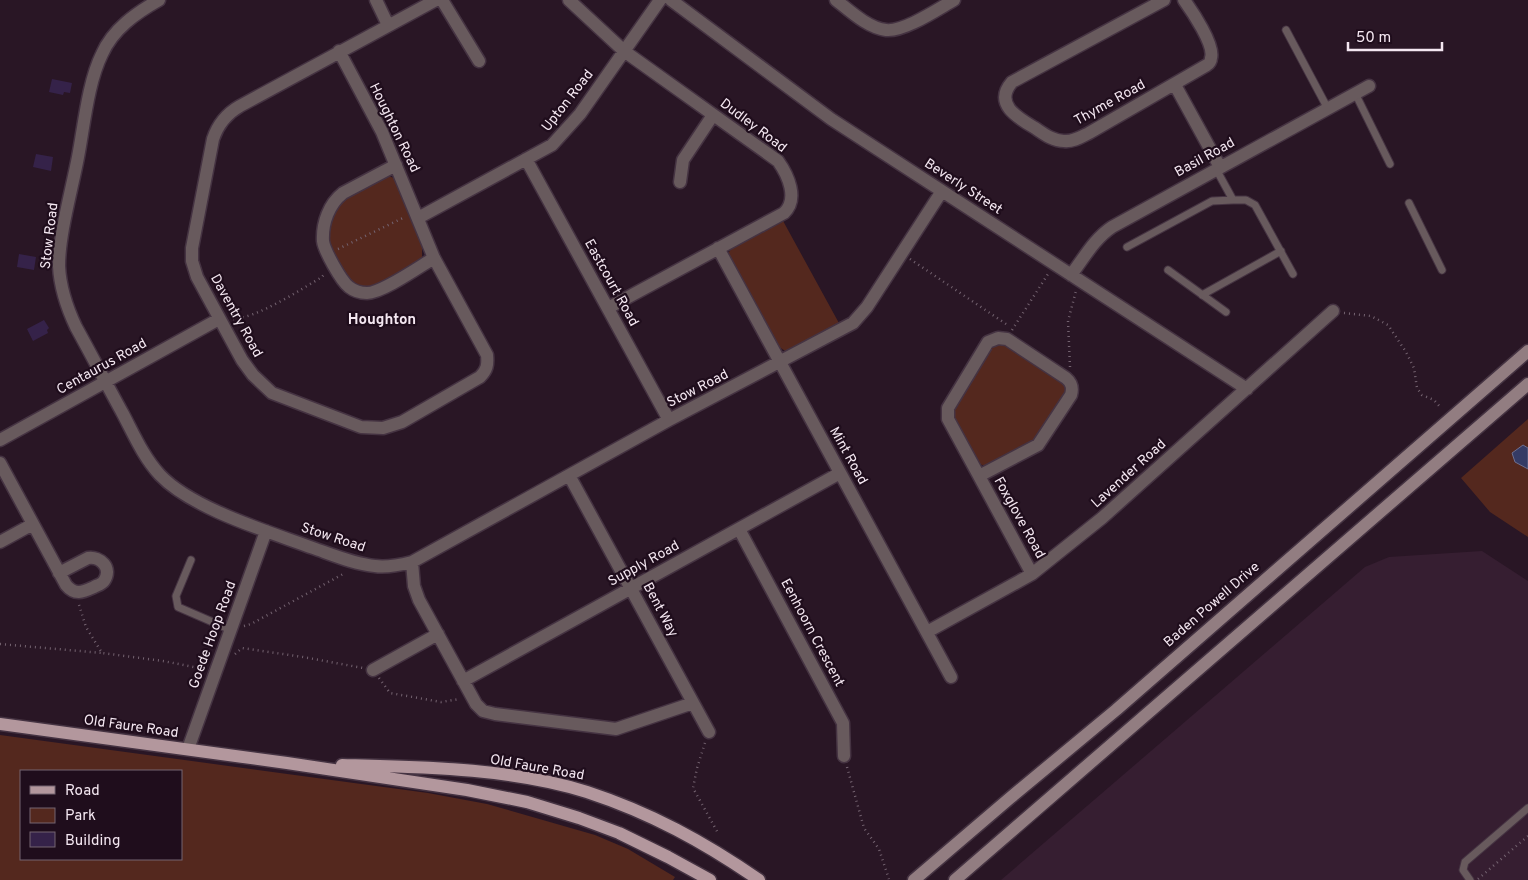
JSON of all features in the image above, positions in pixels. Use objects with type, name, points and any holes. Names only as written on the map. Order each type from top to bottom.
[{"type":"main road","name":"Baden Powell Drive","points":[[914,880],[1116,710],[1528,351]]},
{"type":"main road","points":[[955,880],[1528,384]]},
{"type":"main road","name":"Old Faure Road","points":[[0,724],[287,763],[467,790],[528,802],[619,833],[710,880]]},
{"type":"main road","name":"Old Faure Road","points":[[287,763],[411,767],[467,771],[530,779],[586,792],[631,808],[677,829],[718,851],[759,880]]},
{"type":"street","name":"Stow Road","points":[[159,0],[125,22],[112,36],[102,54],[93,81],[62,235],[59,265],[68,308],[76,328],[140,446],[160,475],[170,484],[200,503],[266,531],[360,564],[390,567],[412,562],[570,477],[670,420],[854,323],[867,307],[942,191]]},
{"type":"street","points":[[376,0],[388,25]]},
{"type":"street","name":"Daventry Road","points":[[413,217],[487,355],[488,364],[486,371],[480,377],[392,426],[383,428],[361,427],[272,393],[253,375],[218,319],[197,277],[191,254],[215,133],[222,120],[233,110],[436,0]]},
{"type":"street","points":[[442,0],[479,61]]},
{"type":"street","points":[[568,0],[624,51]]},
{"type":"street","name":"Upton Road","points":[[413,217],[552,146],[580,114],[660,0]]},
{"type":"street","name":"Beverly Street","points":[[671,0],[831,119],[1247,389]]},
{"type":"street","points":[[836,0],[860,18],[887,31],[900,28],[954,0]]},
{"type":"street","name":"Thyme Road","points":[[1164,0],[1012,82],[1007,88],[1005,97],[1013,114],[1052,139],[1062,142],[1072,141],[1207,66],[1212,58],[1211,48],[1184,0]]},
{"type":"street","name":"Dudley Road","points":[[608,308],[784,212],[790,206],[792,198],[787,177],[778,161],[624,51]]},
{"type":"street","name":"Houghton Road","points":[[339,52],[382,132],[396,165],[413,217]]},
{"type":"street","points":[[1175,85],[1218,168]]},
{"type":"street","name":"Basil Road","points":[[1076,278],[1103,233],[1369,86]]},
{"type":"street","points":[[680,182],[683,160],[714,115]]},
{"type":"street","name":"Eastcourt Road","points":[[526,160],[670,420]]},
{"type":"street","points":[[396,165],[343,193],[332,204],[326,218],[324,246],[333,257],[345,284],[354,291],[365,293],[377,292],[434,258]]},
{"type":"street","name":"Mint Road","points":[[718,248],[951,677]]},
{"type":"street","name":"Lavender Road","points":[[926,632],[1032,574],[1102,518],[1333,311]]},
{"type":"street","name":"Centaurus Road","points":[[0,440],[106,383],[218,319]]},
{"type":"street","name":"Foxglove Road","points":[[978,476],[1038,445],[1071,395],[1072,386],[1066,378],[1007,339],[998,338],[988,342],[950,403],[947,414],[950,424],[978,476],[1032,574]]},
{"type":"street","points":[[0,463],[59,573]]},
{"type":"street","name":"Supply Road","points":[[463,681],[840,473]]},
{"type":"street","name":"Bent Way","points":[[570,477],[709,732]]},
{"type":"street","points":[[0,542],[34,524]]},
{"type":"street","name":"Eenhoorn Crescent","points":[[739,529],[843,723],[844,756]]},
{"type":"street","name":"Goede Hoop Road","points":[[188,750],[266,531]]},
{"type":"street","points":[[412,562],[414,586],[419,600],[479,708],[489,713],[608,729],[622,728],[693,703]]},
{"type":"street","points":[[373,670],[438,634]]},
{"type":"lane","points":[[1286,30],[1328,108]]},
{"type":"lane","points":[[1355,94],[1390,164]]},
{"type":"lane","points":[[1218,168],[1233,200]]},
{"type":"lane","points":[[1128,247],[1212,202],[1246,200],[1255,206],[1293,274]]},
{"type":"lane","points":[[1409,203],[1442,270]]},
{"type":"lane","points":[[1202,295],[1281,251]]},
{"type":"lane","points":[[1168,270],[1226,312]]},
{"type":"lane","points":[[191,560],[176,596],[178,607],[230,630]]},
{"type":"lane","points":[[1470,880],[1463,870],[1465,862],[1528,808]]},
{"type":"path","points":[[218,319],[240,318],[282,301],[322,277],[333,257],[413,217]]},
{"type":"path","points":[[902,254],[1012,328]]},
{"type":"path","points":[[1008,334],[1051,269]]},
{"type":"path","points":[[1066,378],[1070,372],[1068,321],[1075,292],[1076,278]]},
{"type":"path","points":[[1333,311],[1371,316],[1388,325],[1414,368],[1417,388],[1422,394],[1434,400],[1442,408]]},
{"type":"path","points":[[230,630],[250,624],[360,564]]},
{"type":"path","points":[[0,644],[102,653]]},
{"type":"path","points":[[373,670],[390,693],[441,702],[472,696]]},
{"type":"path","points":[[709,732],[697,768],[693,788],[718,833]]},
{"type":"path","points":[[844,756],[864,828],[879,849],[889,879]]},
{"type":"path","points":[[1477,880],[1528,836]]},
{"type":"shaded area","points":[[1482,551],[1528,581],[1528,880],[1001,880],[1365,567],[1389,557]]},
{"type":"green space","points":[[388,176],[399,182],[422,247],[422,257],[419,261],[374,287],[360,288],[348,280],[328,244],[328,232],[338,203]]},
{"type":"green space","points":[[782,219],[840,325],[787,352],[779,347],[729,256],[733,246]]},
{"type":"green space","points":[[994,344],[1004,345],[1063,382],[1066,387],[1065,393],[1035,439],[986,466],[979,464],[954,420],[953,407]]},
{"type":"green space","points":[[1528,419],[1528,537],[1490,512],[1461,478]]},
{"type":"green space","points":[[0,735],[428,793],[487,804],[595,835],[628,849],[675,877],[673,880],[0,880]]},
{"type":"water","points":[[1523,445],[1528,448],[1528,469],[1515,462],[1512,453]]},
{"type":"building","points":[[52,79],[72,83],[70,93],[64,92],[63,95],[49,92]]},
{"type":"building","points":[[36,154],[53,157],[51,171],[33,167]]},
{"type":"building","points":[[19,254],[36,257],[34,270],[17,267]]},
{"type":"building","points":[[44,320],[49,328],[47,330],[48,333],[33,341],[27,329]]},
{"type":"district","name":"Houghton","points":[[382,320]]}]
